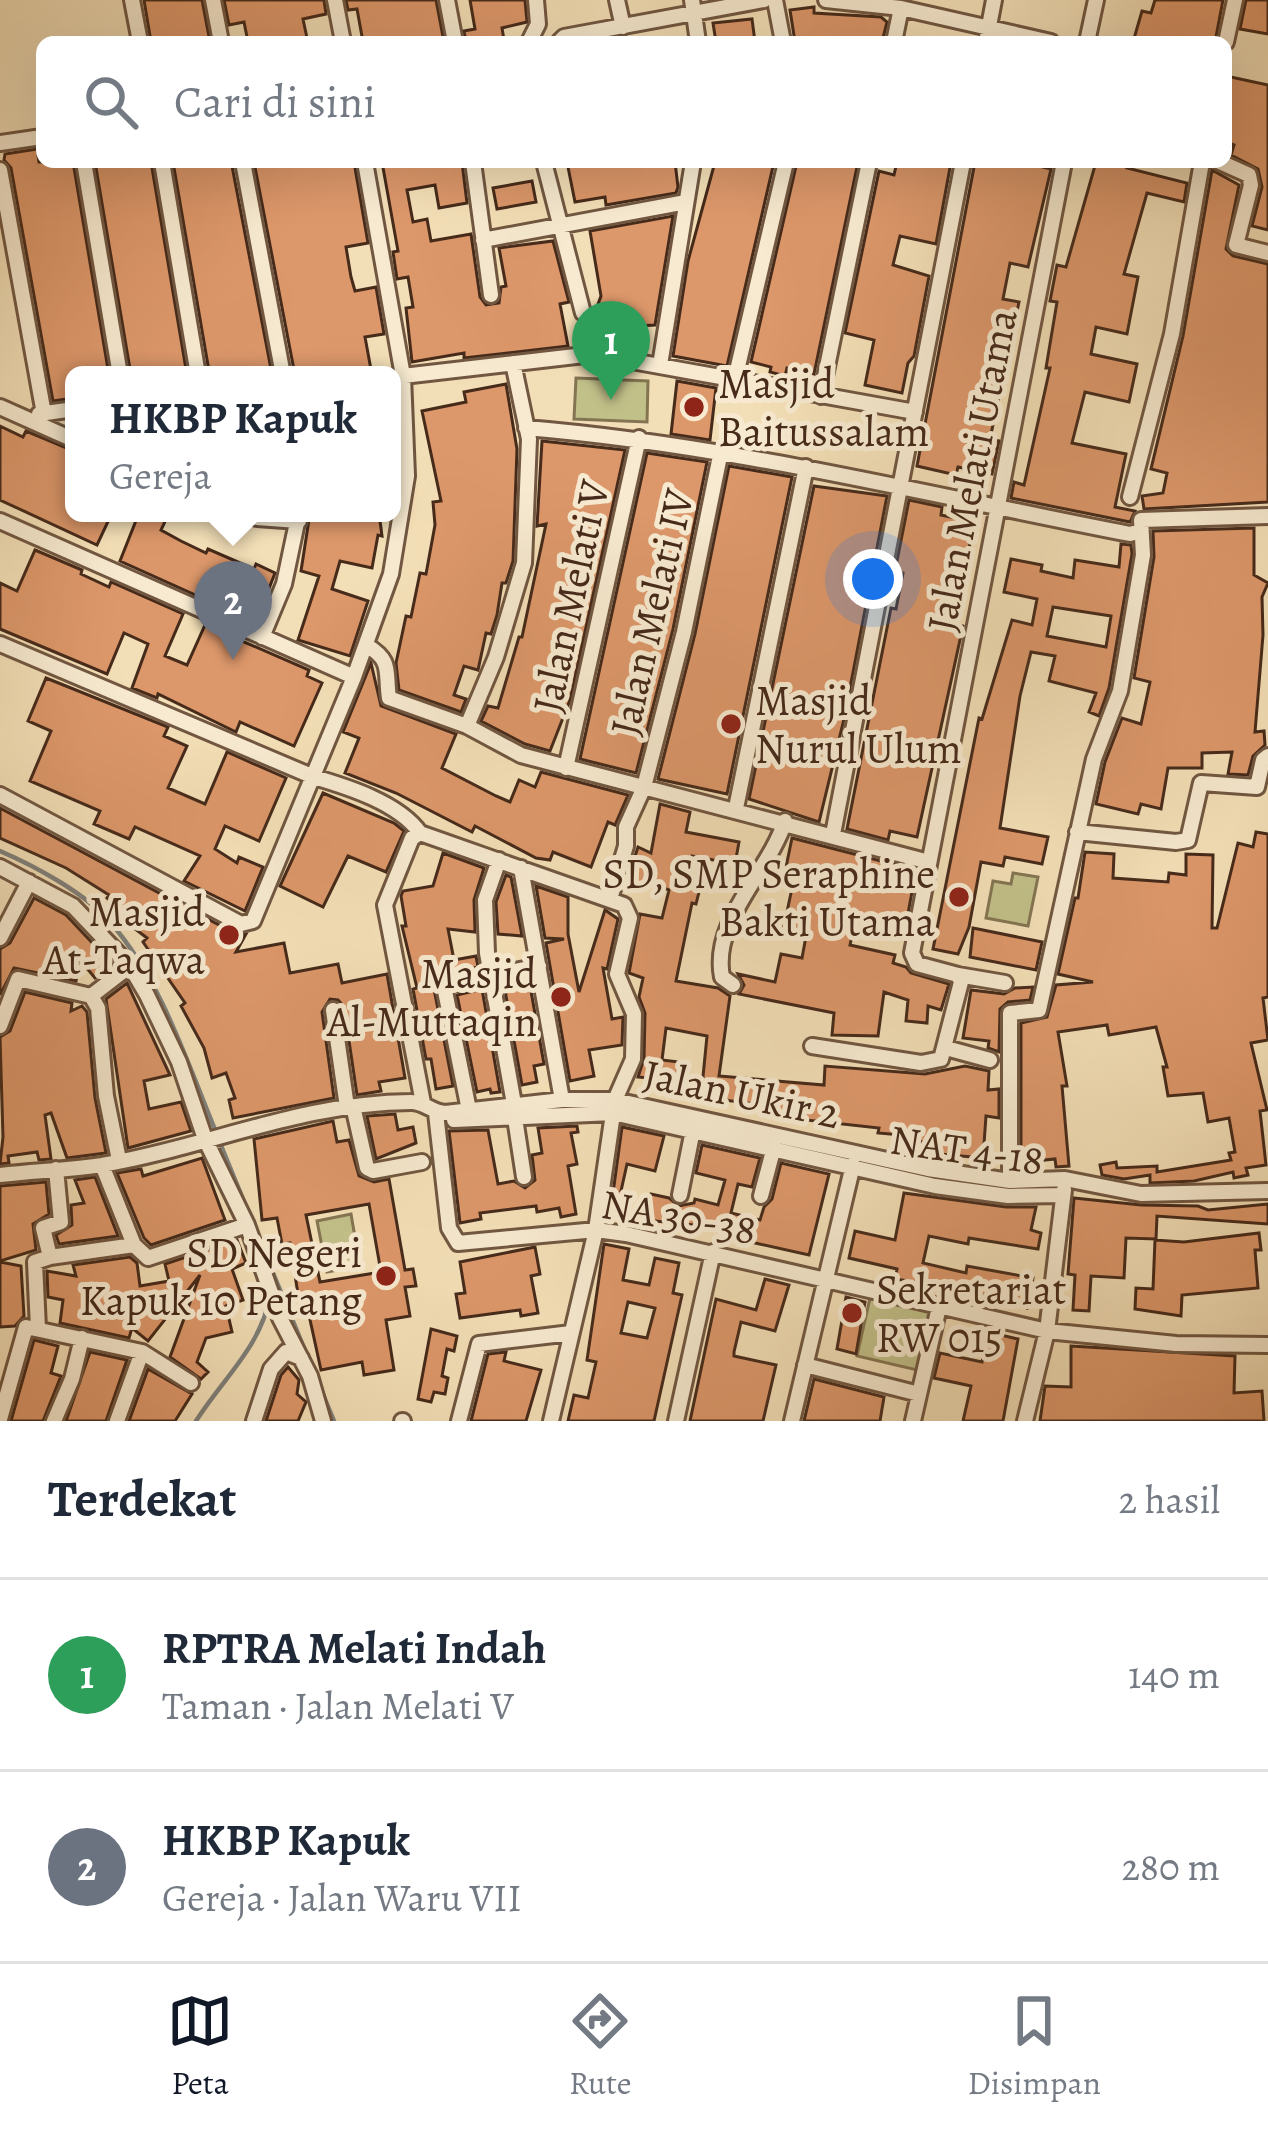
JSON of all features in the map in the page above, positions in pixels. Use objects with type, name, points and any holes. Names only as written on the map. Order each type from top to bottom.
[{"type":"street","points":[[132,0],[139,36]]},
{"type":"street","points":[[213,0],[220,36]]},
{"type":"street","points":[[335,0],[342,36]]},
{"type":"street","points":[[447,0],[454,36]]},
{"type":"street","points":[[617,0],[623,27]]},
{"type":"street","points":[[570,36],[623,27],[692,6],[764,0]]},
{"type":"street","points":[[775,0],[782,36]]},
{"type":"street","points":[[826,0],[901,8],[988,34],[994,0]]},
{"type":"street","points":[[1088,36],[1096,0]]},
{"type":"street","points":[[1227,36],[1235,0]]},
{"type":"street","points":[[692,6],[697,36]]},
{"type":"street","points":[[895,36],[901,8]]},
{"type":"street","points":[[0,143],[36,138]]},
{"type":"street","points":[[1232,167],[1250,175],[1251,185],[1236,245],[1268,253]]},
{"type":"street","points":[[84,168],[118,366]]},
{"type":"street","points":[[163,168],[196,366]]},
{"type":"street","points":[[244,168],[280,366]]},
{"type":"street","points":[[366,168],[403,376],[407,476],[401,513]]},
{"type":"street","points":[[473,168],[491,295]]},
{"type":"street","points":[[546,168],[583,313]]},
{"type":"street","points":[[661,365],[692,168]]},
{"type":"street","points":[[735,379],[785,168]]},
{"type":"street","points":[[821,395],[868,168]]},
{"type":"street","points":[[833,834],[962,168]]},
{"type":"street","name":"Jalan Melati Utama","points":[[958,975],[917,964],[914,959],[1063,168]]},
{"type":"street","points":[[1130,497],[1172,334],[1201,168]]},
{"type":"street","points":[[0,170],[44,414]]},
{"type":"street","points":[[484,240],[686,202]]},
{"type":"street","points":[[403,376],[593,354],[915,412]]},
{"type":"street","points":[[467,726],[496,656],[524,563],[529,511],[526,428],[513,363]]},
{"type":"street","points":[[0,407],[65,436]]},
{"type":"street","points":[[22,417],[65,410]]},
{"type":"street","points":[[526,428],[721,451],[1130,534],[1141,531]]},
{"type":"street","name":"Jalan Melati V","points":[[566,768],[639,438]]},
{"type":"street","name":"Jalan Melati IV","points":[[610,899],[626,846],[626,826],[644,787],[684,632],[721,451]]},
{"type":"street","points":[[736,808],[806,467]]},
{"type":"street","points":[[1010,1181],[1010,1013],[1040,1010],[1094,759],[1120,691],[1143,555],[1142,520],[1268,516]]},
{"type":"street","points":[[0,521],[354,677]]},
{"type":"street","points":[[262,637],[284,584],[298,522]]},
{"type":"street","points":[[0,795],[241,925],[253,921],[354,677],[391,574],[399,522]]},
{"type":"street","points":[[0,644],[345,787],[395,812],[419,833],[624,905],[630,918],[616,974],[634,1014],[633,1059],[614,1106],[596,1231],[551,1421]]},
{"type":"street","points":[[366,644],[389,671],[389,698],[467,726],[521,755],[929,862]]},
{"type":"street","points":[[1077,832],[1188,840],[1201,783],[1257,787],[1268,756]]},
{"type":"street","points":[[733,985],[722,977],[723,948],[742,897],[755,882],[785,821]]},
{"type":"street","points":[[419,833],[412,838],[385,905],[432,1112]]},
{"type":"street","points":[[499,860],[485,900],[524,1177]]},
{"type":"street","points":[[0,867],[74,906],[130,966],[213,1137],[323,1421]]},
{"type":"street","points":[[521,868],[562,1100]]},
{"type":"street","points":[[0,938],[29,883]]},
{"type":"street","points":[[0,1026],[4,999],[18,979],[91,995],[130,966]]},
{"type":"street","points":[[469,1110],[444,986],[539,966]]},
{"type":"street","points":[[958,975],[1005,982]]},
{"type":"street","points":[[812,1046],[921,1063],[941,1059],[961,982],[958,975]]},
{"type":"street","points":[[91,995],[98,1008],[106,1096],[119,1160]]},
{"type":"street","points":[[333,1010],[350,1107],[367,1168],[373,1171],[422,1162]]},
{"type":"street","points":[[946,1048],[990,1060]]},
{"type":"street","name":"Jalan Ukir 2","points":[[0,1175],[102,1165],[284,1116],[350,1107],[514,1111],[562,1100],[1010,1181],[1142,1194],[1268,1191]]},
{"type":"street","name":"NAT 4-18","points":[[432,1112],[614,1106],[693,1130],[935,1186],[1008,1196],[1064,1187]]},
{"type":"street","name":"NA 30-38","points":[[432,1112],[450,1234],[464,1244],[596,1231],[713,1252],[1047,1331],[1176,1344],[1268,1345]]},
{"type":"street","points":[[680,1195],[693,1130]]},
{"type":"street","points":[[761,1196],[774,1147]]},
{"type":"street","points":[[102,1165],[134,1246]]},
{"type":"street","points":[[792,1421],[853,1165]]},
{"type":"street","points":[[50,1257],[43,1228],[62,1222],[56,1169]]},
{"type":"street","points":[[1025,1421],[1047,1331],[1064,1187]]},
{"type":"street","points":[[38,1329],[35,1262],[137,1245],[148,1258],[248,1225]]},
{"type":"street","points":[[676,1421],[713,1252]]},
{"type":"street","points":[[913,1421],[939,1307]]},
{"type":"street","points":[[0,1419],[26,1327],[142,1352],[190,1383]]},
{"type":"street","points":[[460,1421],[478,1344],[571,1333]]},
{"type":"street","points":[[54,1421],[72,1379],[82,1338]]},
{"type":"street","points":[[0,1347],[20,1351]]},
{"type":"street","points":[[117,1421],[142,1352]]},
{"type":"street","points":[[254,1421],[271,1370],[286,1352],[301,1358]]},
{"type":"street","points":[[805,1365],[920,1394]]},
{"type":"street","points":[[310,1421],[316,1396]]},
{"type":"shaded area","points":[[576,378],[648,381],[647,422],[574,419]]},
{"type":"shaded area","points":[[1013,873],[1038,877],[1028,926],[986,918],[993,881],[1011,884]]},
{"type":"shaded area","points":[[351,1214],[360,1266],[327,1272],[317,1221]]},
{"type":"shaded area","points":[[870,1298],[930,1312],[917,1370],[857,1356]]},
{"type":"building","points":[[144,0],[202,0],[209,36],[150,36]]},
{"type":"building","points":[[224,0],[324,0],[326,14],[303,19],[307,36],[247,36],[244,22],[229,25]]},
{"type":"building","points":[[346,0],[436,0],[443,36],[362,36],[357,9],[348,10]]},
{"type":"building","points":[[470,0],[525,0],[527,22],[502,28],[503,36],[465,36],[464,31],[475,29]]},
{"type":"building","points":[[1155,0],[1223,0],[1216,36],[1135,36],[1142,11],[1151,13]]},
{"type":"building","points":[[1246,0],[1268,0],[1268,34],[1240,29]]},
{"type":"building","points":[[814,7],[814,13],[881,17],[887,22],[884,36],[794,36],[790,10]]},
{"type":"building","points":[[752,19],[754,36],[715,36],[713,23]]},
{"type":"building","points":[[1232,77],[1268,85],[1268,230],[1252,226],[1262,187],[1258,169],[1232,156]]},
{"type":"building","points":[[36,149],[36,168],[74,168],[107,366],[65,366],[65,399],[53,401],[5,154]]},
{"type":"building","points":[[96,168],[152,168],[185,366],[129,366]]},
{"type":"building","points":[[174,168],[232,168],[270,366],[208,366]]},
{"type":"building","points":[[255,168],[355,168],[368,243],[346,247],[351,277],[355,291],[376,287],[384,334],[365,337],[370,366],[293,366]]},
{"type":"building","points":[[383,168],[463,168],[467,203],[439,208],[435,185],[407,190],[413,222],[427,219],[431,241],[471,234],[480,297],[486,305],[499,303],[501,287],[506,286],[499,248],[553,241],[569,302],[560,304],[568,346],[464,358],[464,353],[412,362],[406,308],[413,307],[408,277],[397,279],[393,252],[398,251]]},
{"type":"building","points":[[568,168],[676,168],[676,193],[606,205],[605,197],[575,202]]},
{"type":"building","points":[[713,168],[773,168],[727,366],[673,356],[688,261]]},
{"type":"building","points":[[796,168],[857,168],[814,374],[787,368],[785,376],[751,362]]},
{"type":"building","points":[[896,168],[950,168],[936,244],[900,236],[893,265],[929,276],[902,393],[865,385],[874,340],[845,333],[879,171],[894,175]]},
{"type":"building","points":[[974,168],[1051,169],[1028,267],[1010,263],[1003,299],[1019,302],[990,439],[999,441],[992,474],[958,467],[956,475],[917,466]]},
{"type":"building","points":[[1094,168],[1127,168],[1187,183],[1184,202],[1147,193],[1124,274],[1138,277],[1127,334],[1096,327],[1091,354],[1137,364],[1129,402],[1085,392],[1072,443],[1126,454],[1115,507],[1135,511],[1130,522],[1011,498],[1014,482],[1024,485],[1050,368],[1046,368],[1057,302],[1050,301],[1057,265],[1066,267]]},
{"type":"building","points":[[1212,170],[1239,185],[1226,249],[1233,256],[1268,264],[1268,502],[1144,509],[1142,496],[1163,493],[1167,473],[1151,469],[1183,336]]},
{"type":"building","points":[[532,181],[536,202],[497,209],[493,188]]},
{"type":"building","points":[[673,216],[655,325],[637,326],[625,348],[587,334],[601,296],[590,231]]},
{"type":"building","name":"Masjid Baitussalam","points":[[677,381],[716,388],[710,440],[671,434]]},
{"type":"building","points":[[506,384],[517,449],[513,561],[502,583],[497,615],[491,634],[486,633],[478,670],[464,666],[454,695],[466,699],[461,712],[399,690],[396,663],[406,616],[411,617],[420,573],[426,574],[435,525],[433,502],[441,501],[422,411],[466,402],[464,392]]},
{"type":"building","points":[[0,426],[65,447],[65,522],[108,522],[97,545],[0,500]]},
{"type":"building","points":[[542,441],[625,450],[570,700],[550,751],[481,721],[488,706],[498,708],[522,637],[546,524],[537,526]]},
{"type":"building","points":[[647,453],[707,462],[673,629],[636,773],[580,759]]},
{"type":"building","points":[[729,466],[792,477],[727,794],[658,779],[695,634]]},
{"type":"building","points":[[814,486],[887,496],[819,822],[749,799]]},
{"type":"building","points":[[909,500],[942,507],[941,515],[975,522],[952,623],[963,626],[917,837],[890,831],[888,840],[847,829],[891,608],[896,609],[903,573],[895,571]]},
{"type":"building","points":[[135,522],[165,522],[161,530],[206,553],[208,549],[275,573],[259,614],[235,603],[231,611],[120,561]]},
{"type":"building","points":[[309,522],[380,522],[382,536],[378,535],[372,568],[340,561],[332,589],[368,601],[350,656],[298,640],[319,576],[301,571]]},
{"type":"building","points":[[1254,528],[1254,575],[1268,583],[1262,597],[1255,732],[1264,731],[1265,745],[1253,756],[1248,775],[1228,774],[1232,752],[1202,753],[1202,768],[1168,768],[1161,809],[1141,804],[1138,814],[1096,804],[1122,718],[1141,724],[1150,682],[1134,678],[1154,557],[1153,531]]},
{"type":"building","points":[[1121,544],[1131,545],[1109,688],[1099,716],[1089,712],[1096,693],[1049,681],[1055,656],[1031,652],[1000,828],[1048,837],[1042,864],[1005,857],[1003,866],[981,862],[969,927],[958,954],[933,949],[979,718],[1012,620],[1032,625],[1037,599],[1004,592],[1011,559],[1073,578],[1075,560],[1119,567]],"holes":[[[1053,607],[1111,616],[1106,647],[1047,636]]]},
{"type":"building","points":[[35,550],[109,587],[111,582],[183,614],[165,656],[187,665],[205,625],[309,670],[307,676],[322,683],[294,746],[240,722],[236,732],[158,694],[157,698],[132,688],[148,644],[124,633],[107,674],[0,629],[0,583],[17,591]]},
{"type":"building","points":[[371,663],[381,706],[456,734],[442,768],[496,796],[510,802],[519,780],[535,787],[541,772],[628,795],[615,825],[608,822],[591,867],[553,852],[550,860],[536,858],[475,826],[472,832],[345,773],[359,738],[343,732]]},
{"type":"building","points":[[46,678],[168,727],[164,736],[187,746],[168,788],[205,804],[227,752],[286,778],[259,841],[225,826],[215,849],[237,863],[239,857],[263,867],[245,911],[184,881],[200,856],[135,827],[129,839],[94,824],[100,811],[30,781],[51,731],[28,721]]},
{"type":"building","points":[[323,793],[404,831],[386,872],[348,856],[323,907],[280,886]]},
{"type":"building","points":[[660,804],[690,812],[686,832],[739,842],[735,864],[692,856],[686,881],[701,884],[696,904],[692,903],[676,981],[718,988],[730,996],[719,1076],[824,1085],[825,1066],[925,1074],[965,1066],[989,1071],[988,1090],[999,1089],[999,1118],[986,1116],[983,1158],[939,1154],[940,1143],[901,1140],[901,1135],[878,1133],[879,1128],[779,1117],[779,1111],[755,1108],[755,1104],[701,1097],[707,1036],[666,1028],[662,1060],[679,1062],[677,1090],[646,1087],[648,1078],[638,1077],[644,1059],[645,1013],[639,997],[643,978],[629,973],[640,914],[662,918],[669,890],[646,881],[643,887],[627,881],[638,847],[651,853]]},
{"type":"building","points":[[0,808],[236,934],[246,934],[236,952],[284,943],[290,973],[338,964],[342,983],[387,974],[405,1078],[379,1082],[381,1091],[357,1095],[344,1007],[330,999],[322,1012],[334,1098],[233,1118],[229,1100],[235,1098],[226,1073],[212,1078],[204,1048],[181,1006],[185,1003],[143,942],[147,938],[109,895],[66,868],[0,838]]},
{"type":"building","points":[[1256,832],[1268,834],[1268,997],[1263,998],[1268,1040],[1251,1043],[1267,1110],[1260,1111],[1266,1165],[1246,1168],[1248,1175],[1234,1178],[1233,1172],[1194,1181],[1150,1183],[1150,1175],[1124,1179],[1102,1175],[1100,1165],[1116,1162],[1117,1168],[1157,1166],[1157,1172],[1231,1160],[1229,1153],[1235,1152],[1229,1118],[1208,1122],[1203,1093],[1168,1096],[1163,1067],[1167,1067],[1156,1027],[1109,1035],[1107,1025],[1058,1032],[1067,1086],[1062,1086],[1069,1166],[1056,1167],[1055,1159],[1035,1161],[1034,1155],[1021,1156],[1021,1023],[1047,1017],[1056,985],[1093,982],[1058,974],[1085,852],[1114,854],[1113,878],[1168,882],[1169,873],[1186,875],[1186,854],[1213,855],[1212,928],[1217,928],[1238,843],[1253,847]]},
{"type":"building","points":[[792,838],[916,870],[907,919],[900,918],[900,922],[857,914],[850,945],[895,955],[893,963],[911,973],[949,984],[941,1010],[928,1006],[927,1023],[906,1021],[908,1000],[884,992],[878,1036],[832,1035],[834,1013],[739,994],[744,985],[738,974],[775,982],[781,954],[802,958],[807,931],[784,926],[795,874],[785,872]]},
{"type":"building","points":[[443,853],[484,868],[474,900],[475,932],[448,929],[454,960],[476,956],[478,967],[441,975],[433,984],[453,1086],[436,1089],[413,989],[417,988],[402,926],[406,926],[401,896],[403,891],[433,886]]},
{"type":"building","points":[[506,875],[511,877],[522,936],[498,934],[496,902]]},
{"type":"building","points":[[536,886],[568,897],[568,934],[579,992],[605,910],[618,919],[607,969],[603,968],[612,1019],[623,1017],[622,1045],[589,1050],[594,1076],[570,1081],[546,943],[564,939],[545,938]]},
{"type":"building","points":[[34,898],[66,915],[113,965],[95,978],[80,960],[76,981],[14,968],[0,995],[0,949],[10,943]]},
{"type":"building","points":[[973,928],[1042,942],[1036,970],[970,957]]},
{"type":"building","points":[[529,980],[544,1064],[534,1066],[537,1082],[522,1085],[504,985]]},
{"type":"building","points":[[127,983],[170,1075],[144,1081],[149,1109],[181,1102],[191,1131],[128,1148],[106,999]]},
{"type":"building","points":[[1033,987],[1030,1000],[1008,1002],[1000,1009],[999,1052],[988,1048],[989,1041],[963,1038],[971,990],[1004,994]]},
{"type":"building","points":[[482,989],[500,1092],[477,1092],[457,995]]},
{"type":"building","points":[[25,992],[72,1003],[71,1011],[82,1006],[87,1012],[106,1153],[67,1158],[51,1113],[45,1115],[51,1159],[39,1160],[37,1152],[8,1156],[9,1163],[0,1164],[0,1037],[10,1031]]},
{"type":"building","points":[[395,1114],[398,1130],[413,1127],[416,1143],[376,1159],[367,1116]]},
{"type":"building","points":[[333,1121],[337,1142],[349,1140],[359,1176],[374,1182],[389,1179],[405,1270],[413,1269],[416,1286],[405,1287],[410,1316],[386,1320],[394,1370],[364,1375],[362,1362],[321,1370],[307,1306],[300,1307],[290,1243],[282,1244],[277,1218],[262,1220],[254,1139]],"holes":[[[369,1204],[381,1272],[320,1282],[306,1215]]]},
{"type":"building","points":[[577,1126],[578,1132],[571,1133],[577,1164],[568,1166],[576,1214],[561,1217],[559,1208],[537,1212],[536,1206],[480,1213],[481,1219],[460,1223],[449,1131],[488,1130],[498,1184],[514,1181],[525,1188],[535,1180],[532,1155],[542,1153],[538,1128]]},
{"type":"building","points":[[622,1127],[664,1136],[655,1171],[627,1164],[621,1218],[610,1215]]},
{"type":"building","points":[[702,1145],[760,1158],[752,1187],[738,1184],[731,1213],[760,1220],[772,1199],[781,1163],[829,1174],[809,1255],[737,1239],[738,1235],[704,1226],[645,1220],[651,1194],[679,1206],[695,1199],[718,1205],[725,1180],[696,1173]]},
{"type":"building","points":[[202,1158],[225,1220],[151,1245],[117,1173],[141,1169],[143,1176]]},
{"type":"building","points":[[95,1177],[118,1236],[59,1244],[56,1235],[72,1225],[71,1205],[84,1203],[75,1180]]},
{"type":"building","points":[[46,1182],[49,1214],[33,1224],[36,1250],[0,1261],[0,1186]]},
{"type":"building","points":[[904,1193],[1036,1207],[1031,1230],[1041,1233],[1038,1249],[929,1236],[923,1263],[966,1273],[967,1266],[1033,1278],[1027,1308],[962,1289],[895,1279],[897,1269],[849,1258],[855,1231],[895,1240]]},
{"type":"building","points":[[1074,1198],[1208,1210],[1268,1204],[1268,1224],[1157,1216],[1156,1239],[1126,1238],[1124,1278],[1091,1276],[1089,1311],[1073,1310],[1075,1275],[1068,1274]]},
{"type":"building","points":[[1259,1233],[1261,1250],[1255,1250],[1258,1288],[1182,1295],[1181,1316],[1135,1309],[1136,1288],[1153,1289],[1155,1240],[1184,1242]]},
{"type":"building","points":[[237,1240],[246,1263],[232,1269],[243,1300],[226,1306],[232,1332],[206,1338],[197,1362],[208,1372],[201,1379],[170,1357],[200,1275],[148,1341],[132,1328],[129,1338],[60,1323],[63,1300],[48,1297],[47,1271],[76,1276],[73,1265],[130,1257],[137,1263],[140,1286],[169,1281],[165,1264]]},
{"type":"building","points":[[604,1244],[629,1249],[623,1280],[649,1285],[655,1258],[679,1263],[673,1293],[682,1295],[654,1421],[568,1421],[574,1395],[588,1398],[596,1362],[587,1360]],"holes":[[[628,1302],[655,1308],[647,1338],[621,1333]]]},
{"type":"building","points":[[535,1247],[540,1274],[531,1276],[538,1313],[521,1316],[520,1310],[460,1318],[456,1294],[465,1293],[460,1262]]},
{"type":"building","points":[[0,1262],[21,1266],[24,1316],[15,1326],[0,1327]]},
{"type":"building","points":[[765,1279],[789,1285],[775,1331],[741,1322],[734,1352],[734,1356],[776,1365],[763,1421],[690,1421],[716,1299],[756,1310]]},
{"type":"building","points":[[846,1297],[865,1302],[856,1354],[837,1349]]},
{"type":"building","points":[[431,1329],[457,1336],[454,1351],[447,1349],[442,1376],[448,1378],[445,1394],[434,1392],[431,1402],[418,1399]]},
{"type":"building","points":[[988,1332],[1018,1339],[1003,1421],[963,1421],[971,1386],[934,1378],[940,1353],[982,1362]]},
{"type":"building","points":[[34,1340],[58,1346],[51,1373],[61,1376],[43,1421],[11,1421]]},
{"type":"building","points":[[1071,1346],[1235,1356],[1234,1393],[1262,1391],[1264,1421],[1040,1421],[1045,1386],[1071,1387]]},
{"type":"building","points":[[90,1352],[127,1360],[106,1421],[66,1421]]},
{"type":"building","points":[[506,1352],[504,1361],[541,1370],[526,1421],[471,1421],[488,1354]]},
{"type":"building","points":[[288,1367],[299,1380],[297,1394],[306,1402],[298,1421],[266,1421],[281,1375]]},
{"type":"building","points":[[148,1369],[192,1394],[175,1421],[129,1421]]},
{"type":"building","points":[[814,1379],[884,1397],[880,1421],[804,1421]]},
{"type":"waterway","points":[[0,851],[44,872],[87,901],[128,945],[171,1022],[216,1132]]},
{"type":"waterway","points":[[220,1143],[250,1216]]},
{"type":"waterway","points":[[256,1232],[307,1355]]},
{"type":"waterway","points":[[196,1421],[249,1348],[269,1299]]},
{"type":"waterway","points":[[320,1387],[334,1421]]},
{"type":"place","name":"RPTRA Melati Indah","points":[[611,400]]},
{"type":"place","name":"Masjid Baitussalam","points":[[694,407]]},
{"type":"place","name":"HKBP Kapuk","points":[[233,660]]},
{"type":"place","name":"Masjid Nurul Ulum","points":[[731,724]]},
{"type":"place","name":"SD, SMP Seraphine Bakti Utama","points":[[959,897]]},
{"type":"place","name":"Masjid At-Taqwa","points":[[229,935]]},
{"type":"place","name":"Masjid Al-Muttaqin","points":[[561,997]]},
{"type":"place","name":"SD Negeri Kapuk 10 Petang","points":[[386,1276]]},
{"type":"place","name":"Sekretariat RW 015","points":[[852,1313]]}]
